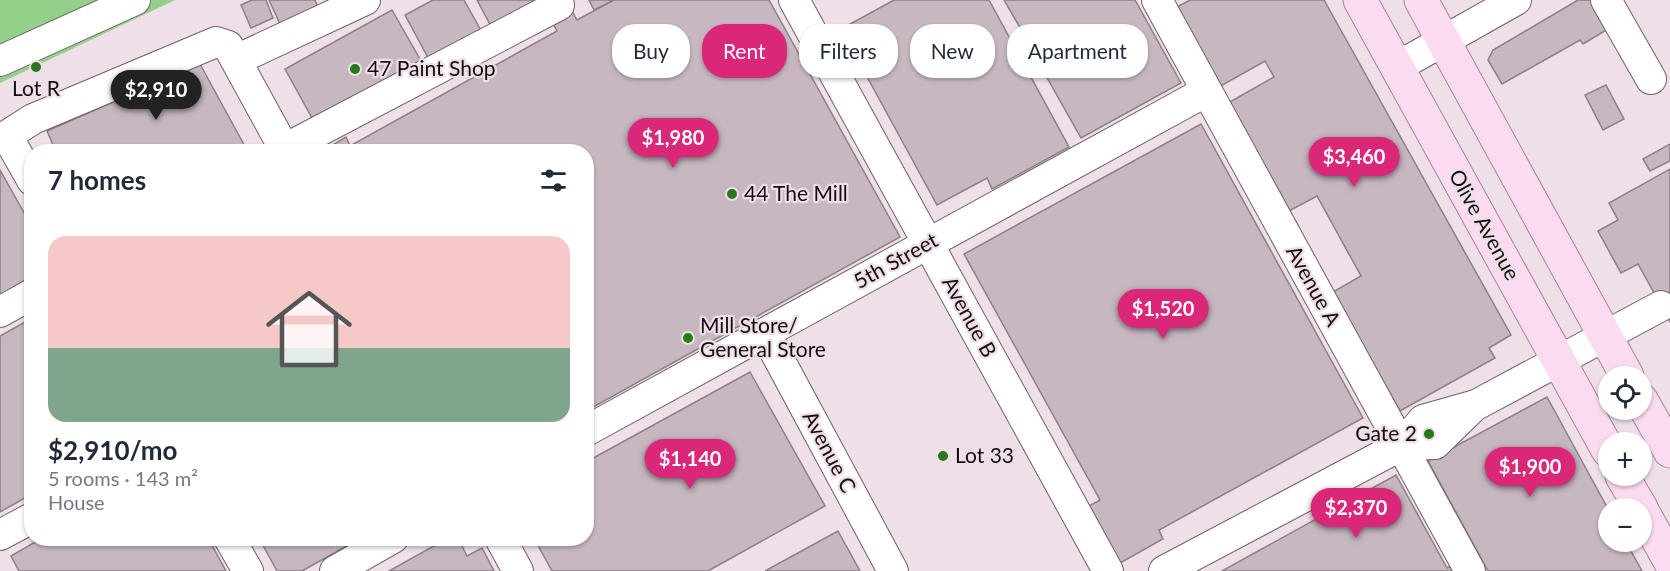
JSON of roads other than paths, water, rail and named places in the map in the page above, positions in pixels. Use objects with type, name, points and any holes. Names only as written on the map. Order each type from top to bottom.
[{"type":"main road","name":"Olive Avenue","points":[[1360,0],[1598,432]]},
{"type":"main road","points":[[1421,0],[1622,366]]},
{"type":"main road","points":[[1652,419],[1670,451]]},
{"type":"main road","points":[[1652,529],[1670,561]]},
{"type":"street","points":[[0,61],[135,0]]},
{"type":"street","points":[[232,53],[365,0]]},
{"type":"street","points":[[294,144],[559,4],[557,0]]},
{"type":"street","name":"Avenue B","points":[[794,0],[1108,571]]},
{"type":"street","name":"Avenue A","points":[[1158,0],[1206,92],[1470,571]]},
{"type":"street","points":[[1397,67],[1516,0]]},
{"type":"street","points":[[1606,0],[1652,80]]},
{"type":"street","points":[[24,168],[3,138],[33,119],[216,42],[232,53],[280,144]]},
{"type":"street","name":"5th Street","points":[[594,427],[1206,92]]},
{"type":"street","points":[[0,312],[24,298]]},
{"type":"street","points":[[1164,571],[1402,445],[1435,444],[1476,405],[1661,306]]},
{"type":"street","name":"Avenue C","points":[[765,333],[894,571]]},
{"type":"street","points":[[0,535],[24,522]]},
{"type":"street","points":[[234,546],[248,571]]},
{"type":"street","points":[[335,571],[379,546]]},
{"type":"street","points":[[504,546],[518,571]]},
{"type":"place","name":"Lot R","points":[[36,67]]},
{"type":"place","name":"47 Paint Shop","points":[[355,69]]},
{"type":"place","name":"44 The Mill","points":[[732,194]]},
{"type":"place","name":"Mill Store/ General Store","points":[[688,338]]},
{"type":"place","name":"Gate 2","points":[[1429,434]]},
{"type":"place","name":"Lot 33","points":[[943,456]]}]
